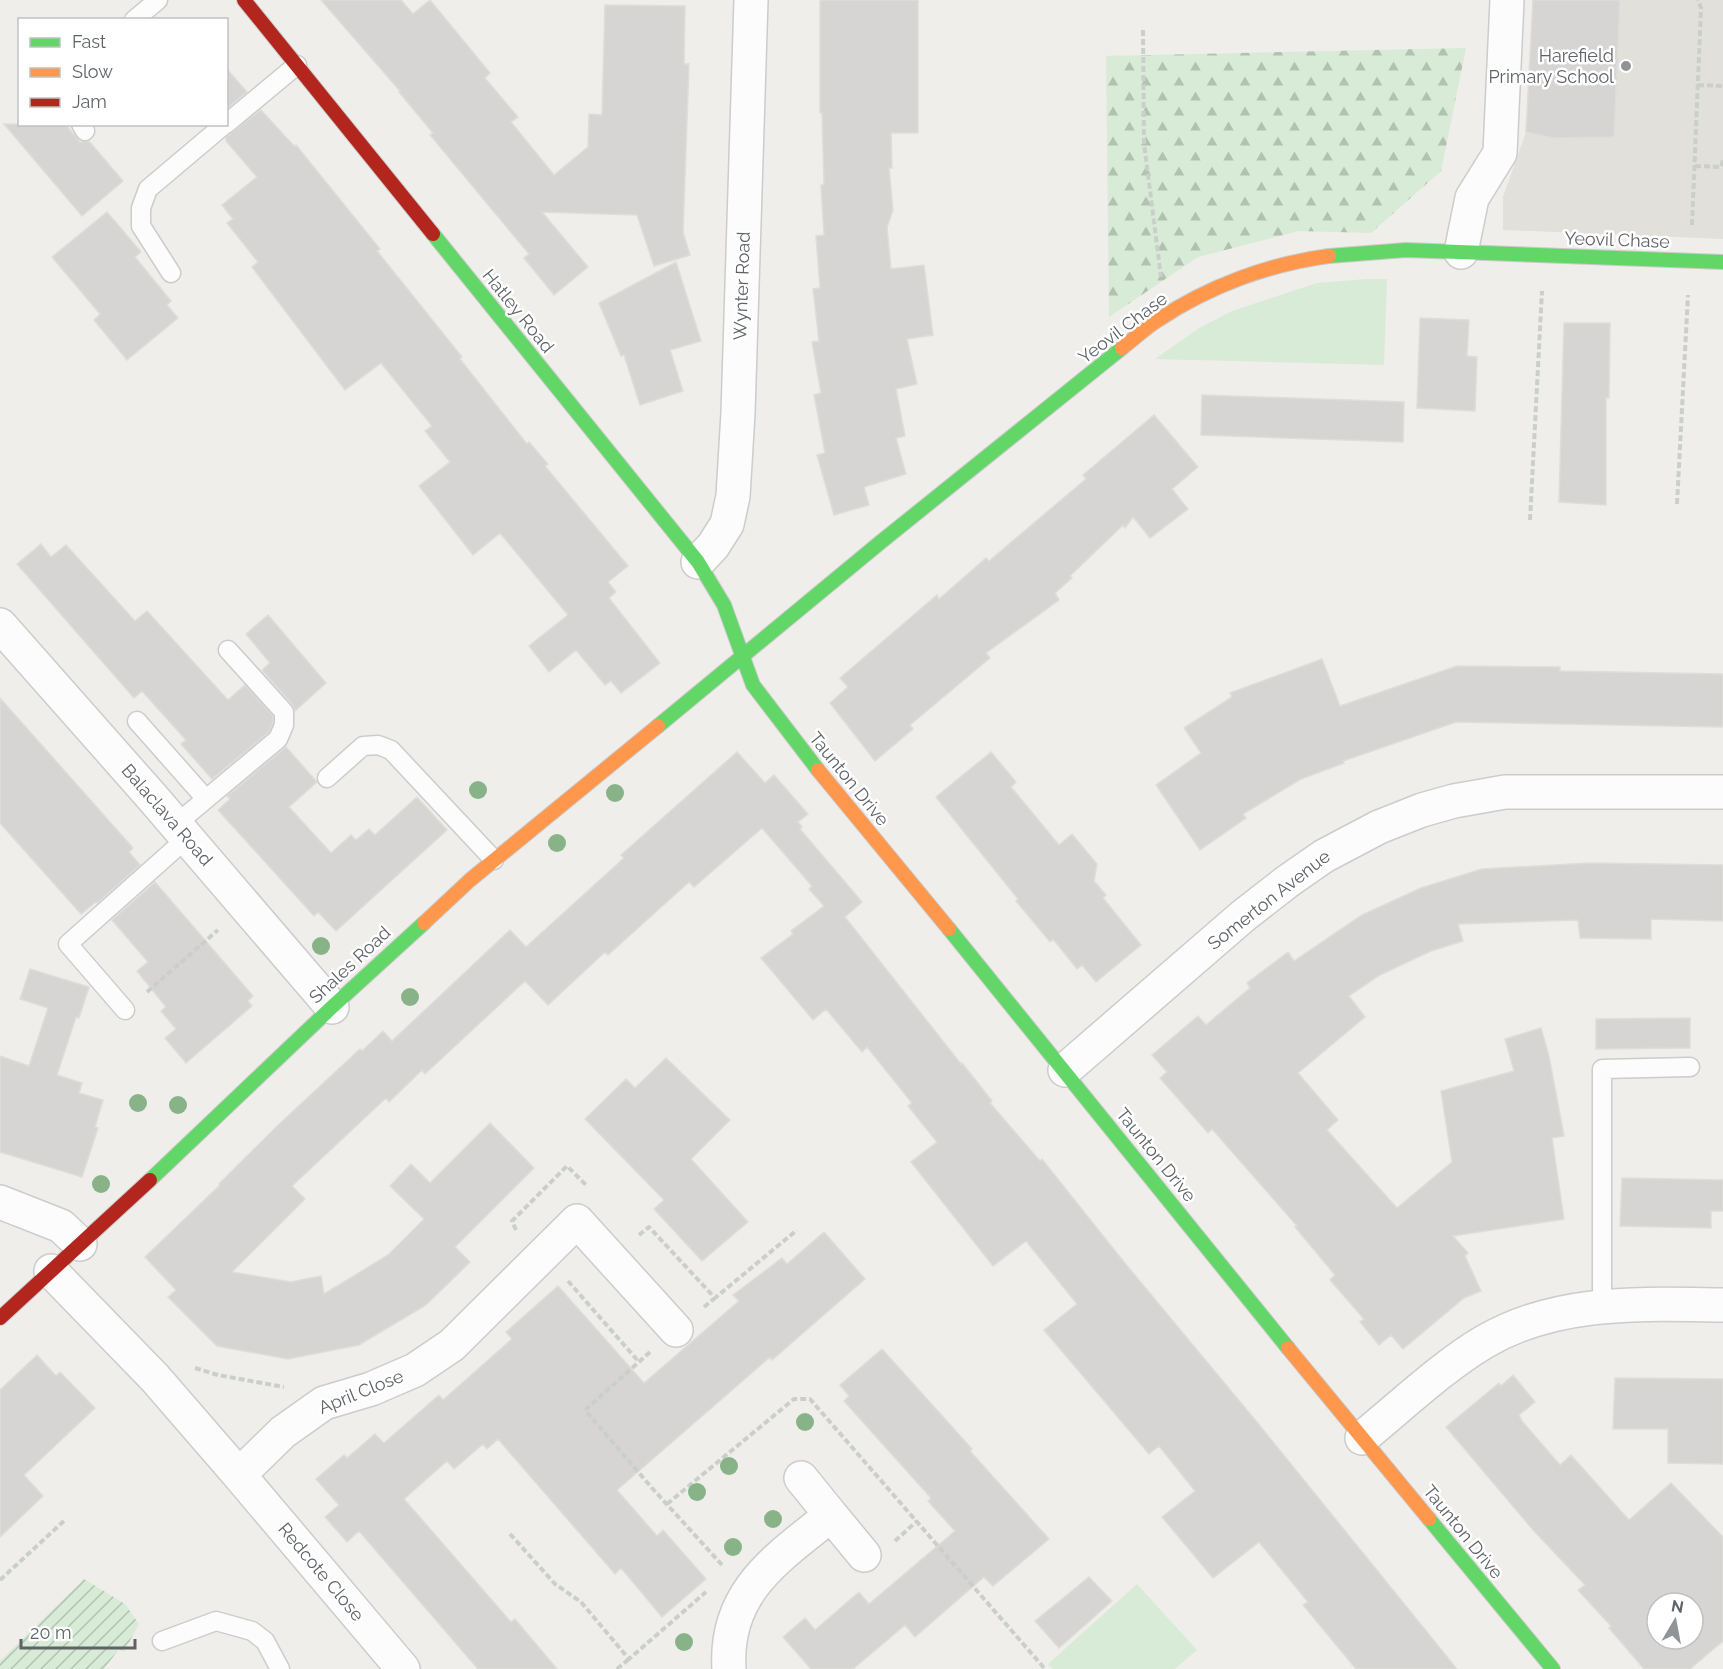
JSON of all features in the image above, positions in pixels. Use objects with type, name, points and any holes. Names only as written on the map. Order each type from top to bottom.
[{"type":"street","name":"Hatley Road","points":[[244,0],[698,562],[724,605],[742,658]]},
{"type":"street","name":"Wynter Road","points":[[698,562],[713,546],[727,524],[733,496],[738,413],[751,0]]},
{"type":"street","points":[[1461,252],[1472,198],[1500,153],[1507,0]]},
{"type":"street","name":"Yeovil Chase","points":[[742,658],[882,541],[1147,328],[1196,298],[1232,282],[1281,266],[1320,257],[1363,251],[1461,252],[1723,262]]},
{"type":"street","name":"Balaclava Road","points":[[0,626],[246,905],[332,1007]]},
{"type":"street","name":"Shales Road","points":[[0,1318],[201,1134],[435,911],[494,860],[742,658]]},
{"type":"street","name":"Taunton Drive","points":[[742,658],[758,693],[789,734],[1552,1669]]},
{"type":"street","name":"Somerton Avenue","points":[[1065,1070],[1243,916],[1296,875],[1348,841],[1379,827],[1422,810],[1454,801],[1505,792],[1723,792]]},
{"type":"street","points":[[0,1202],[60,1226],[80,1244]]},
{"type":"street","name":"April Close","points":[[239,1475],[283,1431],[324,1403],[371,1389],[415,1370],[452,1345],[577,1221],[676,1330]]},
{"type":"street","points":[[51,1271],[155,1378],[239,1475]]},
{"type":"street","points":[[1362,1438],[1458,1360],[1484,1342],[1543,1317],[1577,1308],[1602,1306],[1723,1305]]},
{"type":"street","name":"Redcote Close","points":[[239,1475],[403,1669]]},
{"type":"street","points":[[801,1478],[864,1555]]},
{"type":"street","points":[[729,1669],[728,1653],[735,1620],[747,1591],[769,1566],[831,1515]]},
{"type":"lane","points":[[136,18],[158,0]]},
{"type":"lane","points":[[228,122],[297,65]]},
{"type":"lane","points":[[171,273],[141,226],[141,208],[148,189],[224,126]]},
{"type":"lane","points":[[125,1010],[68,945],[181,831],[206,799],[278,739],[284,725],[284,712],[228,650]]},
{"type":"lane","points":[[137,721],[206,799]]},
{"type":"lane","points":[[327,778],[363,746],[378,745],[392,750],[494,860]]},
{"type":"lane","points":[[1602,1306],[1602,1068],[1690,1067]]},
{"type":"lane","points":[[162,1641],[216,1621],[252,1631],[265,1641],[280,1669]]},
{"type":"path","points":[[1677,504],[1695,165],[1701,8],[1698,0]]},
{"type":"path","points":[[1143,30],[1144,143],[1161,283],[1171,312]]},
{"type":"path","points":[[1698,85],[1723,86]]},
{"type":"path","points":[[1695,165],[1721,167],[1723,160]]},
{"type":"path","points":[[1530,520],[1544,255]]},
{"type":"path","points":[[125,1010],[246,905]]},
{"type":"path","points":[[636,1238],[649,1227],[715,1298]]},
{"type":"path","points":[[729,1572],[585,1410],[676,1330],[796,1230]]},
{"type":"path","points":[[544,1254],[639,1362]]},
{"type":"path","points":[[184,1364],[218,1375],[282,1387],[293,1385]]},
{"type":"path","points":[[0,1580],[65,1520]]},
{"type":"path","points":[[510,1534],[555,1584],[581,1602],[629,1659]]},
{"type":"path","points":[[617,1669],[712,1587]]},
{"type":"shaded area","name":"Harefield Primary School","points":[[1533,0],[1723,0],[1723,239],[1503,230],[1503,197],[1526,132]]},
{"type":"green space","points":[[1466,48],[1441,171],[1371,233],[1299,231],[1198,257],[1109,317],[1106,56]]},
{"type":"green space","points":[[1387,279],[1384,365],[1155,359],[1199,328],[1232,311],[1317,283]]},
{"type":"green space","points":[[84,1579],[125,1604],[139,1624],[124,1652],[119,1649],[104,1669],[0,1669],[0,1661]]},
{"type":"green space","points":[[1137,1584],[1197,1650],[1175,1669],[1053,1669],[1048,1664]]},
{"type":"building","points":[[321,0],[401,0],[413,14],[430,0],[490,73],[485,78],[518,117],[511,122],[554,175],[588,147],[589,114],[602,115],[605,5],[685,6],[684,64],[689,64],[683,232],[690,255],[654,266],[637,215],[542,212],[588,267],[554,295],[524,258],[529,254],[430,135],[433,133],[400,91]]},
{"type":"building","points":[[820,0],[918,0],[918,133],[891,133],[892,168],[889,168],[893,210],[887,227],[891,269],[924,265],[933,335],[907,339],[917,384],[896,389],[905,436],[896,438],[906,474],[864,487],[869,505],[834,515],[817,455],[825,453],[814,395],[821,393],[812,342],[819,341],[813,289],[820,288],[816,236],[824,235],[821,185],[824,185],[822,113],[820,113]]},
{"type":"building","points":[[1533,0],[1620,0],[1614,137],[1553,138],[1526,132]]},
{"type":"building","points":[[228,70],[247,92],[228,107]]},
{"type":"building","points":[[261,110],[294,146],[296,145],[380,249],[377,251],[462,357],[460,359],[527,444],[529,442],[548,464],[545,466],[628,566],[608,582],[616,592],[609,598],[660,663],[621,693],[611,681],[605,685],[576,650],[549,672],[529,646],[568,615],[500,533],[473,555],[419,486],[450,462],[425,431],[432,426],[381,363],[345,390],[252,267],[258,262],[227,223],[233,219],[222,205],[257,177],[226,141],[226,137]]},
{"type":"building","points":[[4,124],[67,126],[80,142],[89,141],[123,181],[82,216]]},
{"type":"building","points":[[107,212],[141,252],[135,257],[171,301],[167,305],[178,318],[127,360],[94,320],[100,314],[52,257]]},
{"type":"building","points":[[676,262],[701,341],[670,350],[683,391],[640,405],[624,355],[621,356],[599,303]]},
{"type":"building","points":[[1420,318],[1469,320],[1467,356],[1477,357],[1475,411],[1417,408]]},
{"type":"building","points":[[1564,323],[1610,323],[1609,398],[1606,398],[1606,505],[1559,502]]},
{"type":"building","points":[[1202,395],[1404,402],[1403,442],[1201,435]]},
{"type":"building","points":[[1154,415],[1198,467],[1172,489],[1188,509],[1150,538],[1133,517],[1125,528],[1123,525],[1055,593],[1059,600],[986,653],[990,658],[910,725],[913,729],[875,761],[830,703],[848,687],[840,678],[937,595],[939,599],[986,558],[989,561],[1086,479],[1083,475]]},
{"type":"building","points":[[41,544],[51,557],[66,545],[135,621],[147,611],[228,700],[245,685],[273,716],[269,732],[212,779],[181,744],[186,740],[142,691],[134,698],[17,564]]},
{"type":"building","points":[[268,615],[326,683],[295,711],[292,704],[262,670],[270,663],[246,634]]},
{"type":"building","points":[[1322,659],[1340,706],[1457,666],[1560,667],[1560,671],[1723,674],[1723,727],[1456,722],[1343,761],[1344,763],[1301,779],[1243,814],[1246,818],[1200,850],[1156,785],[1201,753],[1184,728],[1232,697],[1230,693]]},
{"type":"building","points":[[0,698],[133,848],[129,852],[140,865],[81,914],[0,823]]},
{"type":"building","points":[[286,747],[317,782],[289,807],[331,853],[351,835],[356,840],[369,829],[375,835],[417,797],[447,830],[336,931],[318,912],[314,916],[218,810],[230,799],[227,796]]},
{"type":"building","points":[[737,752],[765,783],[774,775],[808,814],[798,822],[802,827],[800,829],[862,902],[845,917],[992,1101],[990,1103],[1040,1161],[1042,1159],[1457,1669],[1356,1669],[1303,1605],[1308,1602],[1259,1542],[1213,1578],[1162,1517],[1195,1491],[1159,1446],[1149,1454],[1044,1330],[1077,1304],[1026,1241],[993,1266],[911,1162],[937,1142],[908,1106],[912,1103],[867,1047],[862,1052],[826,1009],[813,1020],[761,958],[793,934],[791,931],[824,906],[809,889],[812,886],[762,828],[694,887],[689,882],[608,955],[605,952],[548,1005],[525,981],[425,1074],[422,1070],[389,1102],[386,1098],[292,1186],[305,1199],[232,1272],[291,1282],[321,1276],[324,1294],[388,1255],[424,1219],[390,1186],[411,1164],[430,1183],[490,1123],[534,1168],[455,1247],[470,1262],[426,1305],[359,1345],[288,1359],[217,1346],[168,1297],[176,1290],[145,1257],[276,1127],[360,1049],[362,1051],[383,1031],[392,1041],[510,930],[526,947],[624,858],[621,855]]},
{"type":"building","points":[[991,752],[1016,782],[1011,787],[1059,845],[1072,834],[1097,864],[1094,881],[1106,895],[1103,898],[1141,945],[1096,982],[1082,965],[1077,969],[1053,939],[1050,942],[936,797]]},
{"type":"building","points":[[1590,863],[1723,865],[1723,921],[1651,919],[1651,939],[1580,938],[1578,920],[1458,924],[1463,941],[1431,951],[1380,975],[1349,996],[1365,1017],[1298,1073],[1338,1120],[1327,1130],[1397,1208],[1452,1162],[1441,1091],[1514,1071],[1505,1039],[1541,1028],[1549,1056],[1564,1136],[1552,1138],[1564,1219],[1453,1236],[1468,1253],[1465,1256],[1481,1291],[1464,1298],[1403,1349],[1391,1335],[1379,1345],[1360,1322],[1364,1319],[1330,1280],[1335,1275],[1295,1227],[1297,1226],[1212,1129],[1208,1133],[1160,1078],[1167,1072],[1152,1055],[1198,1016],[1206,1025],[1250,988],[1247,983],[1288,952],[1294,961],[1362,915],[1421,888],[1482,869]]},
{"type":"building","points":[[155,882],[253,996],[248,1001],[252,1006],[186,1063],[165,1038],[176,1029],[161,1011],[166,1007],[137,971],[148,962],[112,920]]},
{"type":"building","points":[[30,969],[89,987],[79,1018],[76,1017],[57,1075],[82,1083],[79,1093],[103,1100],[95,1127],[98,1128],[82,1177],[0,1152],[0,1056],[29,1066],[48,1008],[20,999]]},
{"type":"building","points":[[1690,1018],[1690,1048],[1596,1049],[1596,1019]]},
{"type":"building","points":[[666,1058],[730,1120],[691,1159],[748,1222],[702,1261],[654,1209],[664,1200],[585,1119],[626,1079],[635,1088]]},
{"type":"building","points":[[1622,1178],[1723,1180],[1723,1211],[1711,1211],[1711,1228],[1620,1226]]},
{"type":"building","points":[[824,1232],[865,1279],[772,1360],[770,1357],[617,1490],[657,1536],[663,1530],[706,1579],[662,1617],[621,1568],[615,1574],[498,1439],[487,1449],[483,1444],[454,1469],[447,1461],[404,1499],[511,1622],[515,1619],[557,1669],[478,1669],[359,1531],[347,1542],[325,1517],[339,1505],[316,1479],[344,1455],[347,1458],[375,1434],[384,1443],[439,1395],[443,1400],[512,1339],[506,1332],[558,1286],[644,1383],[739,1301],[733,1295],[782,1258],[787,1264]]},
{"type":"building","points":[[882,1349],[1049,1539],[993,1586],[984,1577],[915,1637],[905,1625],[853,1669],[811,1669],[783,1637],[805,1618],[815,1630],[859,1592],[869,1604],[955,1531],[928,1501],[931,1498],[844,1401],[849,1396],[840,1385]]},
{"type":"building","points":[[37,1355],[56,1376],[60,1372],[95,1408],[24,1475],[43,1496],[0,1537],[0,1390]]},
{"type":"building","points":[[1513,1375],[1535,1402],[1519,1415],[1522,1421],[1560,1465],[1571,1455],[1629,1520],[1671,1483],[1723,1537],[1723,1641],[1690,1669],[1644,1669],[1609,1628],[1611,1626],[1578,1590],[1585,1585],[1533,1530],[1446,1427],[1499,1383],[1501,1386]]},
{"type":"building","points":[[1615,1378],[1723,1379],[1723,1464],[1668,1463],[1668,1429],[1613,1429]]},
{"type":"building","points":[[1089,1577],[1112,1601],[1059,1648],[1035,1621]]},
{"type":"traffic: fast","points":[[433,234],[698,562],[724,605],[753,685],[818,770]]},
{"type":"traffic: fast","points":[[1329,256],[1406,250],[1723,262]]},
{"type":"traffic: fast","points":[[658,726],[882,541],[1122,348]]},
{"type":"traffic: fast","points":[[150,1180],[424,923]]},
{"type":"traffic: fast","points":[[949,929],[1288,1348]]},
{"type":"traffic: fast","points":[[1429,1519],[1553,1669]]},
{"type":"traffic: slow","points":[[1122,348],[1158,320],[1219,287],[1262,271],[1329,256]]},
{"type":"traffic: slow","points":[[424,923],[470,880],[658,726]]},
{"type":"traffic: slow","points":[[818,770],[949,929]]},
{"type":"traffic: slow","points":[[1288,1348],[1429,1519]]},
{"type":"traffic: jam","points":[[244,0],[433,234]]},
{"type":"traffic: jam","points":[[0,1318],[150,1180]]},
{"type":"place","name":"Harefield Primary School","points":[[1626,66]]}]
